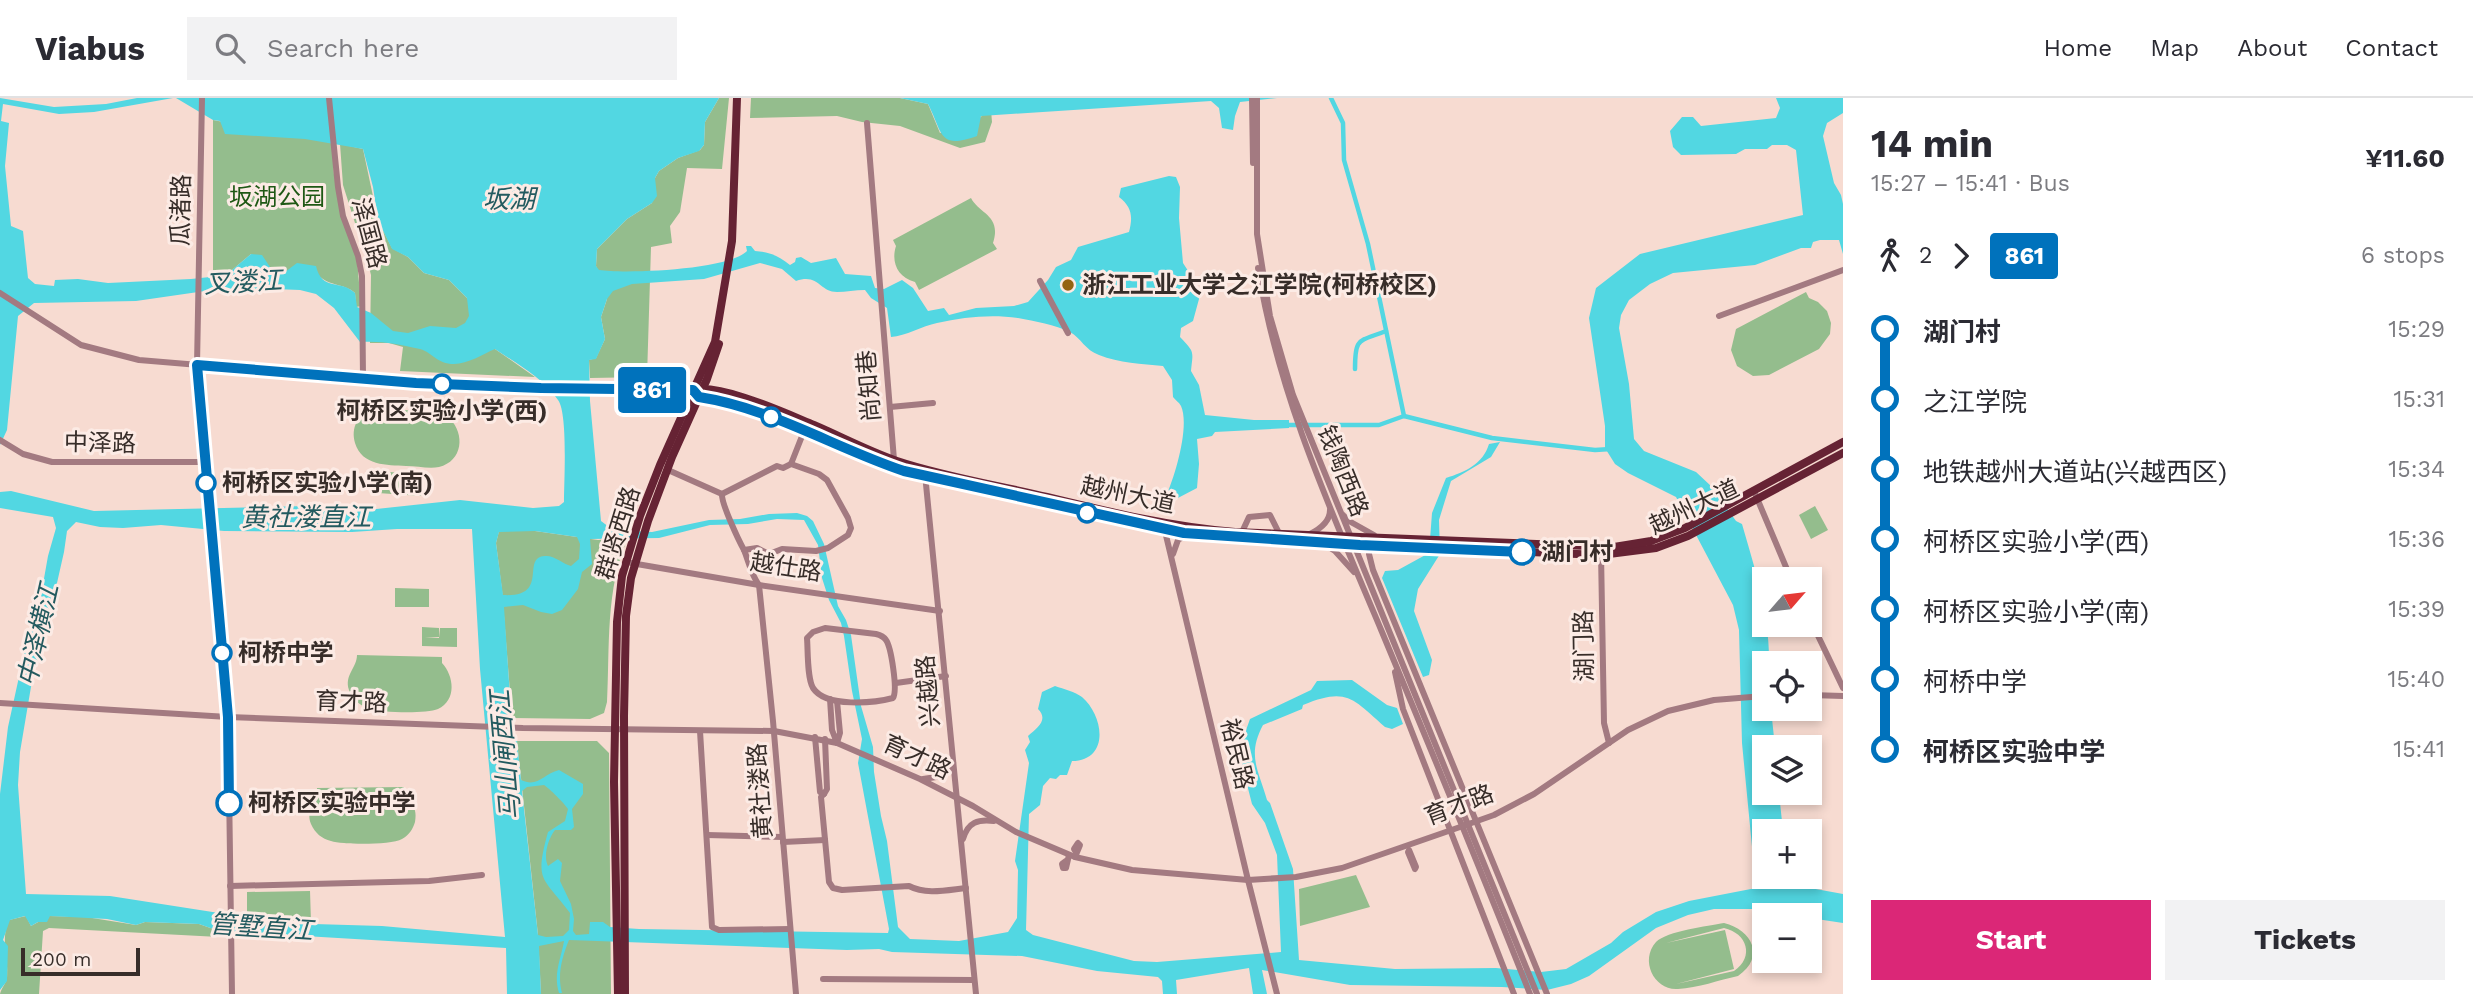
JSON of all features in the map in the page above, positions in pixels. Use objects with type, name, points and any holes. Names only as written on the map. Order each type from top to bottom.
[{"type":"main road","name":"群贤西路","points":[[618,994],[621,926],[617,622],[622,576],[630,563],[660,465],[696,393],[703,388],[718,347],[731,272],[739,98]]},
{"type":"main road","name":"群贤西路","points":[[639,535],[667,470],[715,342],[731,272]]},
{"type":"main road","name":"越州大道","points":[[703,388],[783,412],[864,449],[925,472]]},
{"type":"main road","name":"越州大道","points":[[696,393],[758,411],[870,460],[1164,526],[1188,534],[1322,543],[1347,540]]},
{"type":"main road","name":"越州大道","points":[[1164,526],[1310,534],[1380,542],[1601,551],[1688,536],[1843,442]]},
{"type":"main road","name":"越州大道","points":[[1755,495],[1843,453]]},
{"type":"main road","name":"群贤西路","points":[[621,945],[625,994]]},
{"type":"street","name":"瓜渚路","points":[[202,98],[197,365],[228,717],[232,994]]},
{"type":"street","name":"泽国路","points":[[329,98],[343,216],[358,256],[364,307],[363,378]]},
{"type":"street","name":"钱陶西路","points":[[1255,100],[1254,239],[1266,317],[1299,420],[1338,509],[1363,586],[1392,656],[1470,824]]},
{"type":"street","name":"尚知巷","points":[[867,123],[894,460]]},
{"type":"street","points":[[1719,316],[1843,270]]},
{"type":"street","points":[[1040,281],[1068,333]]},
{"type":"street","name":"越州大道","points":[[0,293],[81,345],[139,360],[416,383],[696,393]]},
{"type":"street","points":[[890,407],[933,403]]},
{"type":"street","name":"钱陶西路","points":[[1303,429],[1329,504],[1366,578],[1470,824],[1533,993]]},
{"type":"street","points":[[667,470],[722,494],[777,466],[783,468],[791,464],[804,431]]},
{"type":"street","name":"中泽路","points":[[2,441],[23,454],[52,462],[204,462]]},
{"type":"street","points":[[744,550],[757,548],[769,554],[782,550],[816,551],[828,548],[848,535],[851,528],[848,518],[827,480],[819,474],[791,464]]},
{"type":"street","name":"兴越路","points":[[925,472],[976,994]]},
{"type":"street","name":"黄社溇路","points":[[722,494],[722,501],[730,516],[735,535],[744,550],[753,578],[759,584],[796,994]]},
{"type":"street","points":[[1755,495],[1786,567]]},
{"type":"street","points":[[1310,534],[1324,526],[1330,516],[1329,504]]},
{"type":"street","points":[[1338,509],[1349,521],[1380,542],[1364,564],[1366,578]]},
{"type":"street","points":[[1242,532],[1249,517],[1270,516],[1279,533]]},
{"type":"street","name":"裕民路","points":[[1164,526],[1276,990]]},
{"type":"street","points":[[1173,567],[1173,549],[1178,540],[1188,534]]},
{"type":"street","points":[[1322,543],[1347,562],[1363,586]]},
{"type":"street","name":"湖门路","points":[[1601,551],[1604,723],[1609,743]]},
{"type":"street","points":[[1369,554],[1470,824],[1547,993]]},
{"type":"street","name":"越仕路","points":[[630,563],[940,611]]},
{"type":"street","points":[[819,629],[877,634],[884,638],[888,642],[896,682],[896,694],[893,698],[863,702],[834,700],[817,692],[811,685],[807,638],[819,629]]},
{"type":"street","points":[[1818,637],[1843,688]]},
{"type":"street","points":[[1392,656],[1402,709],[1513,991]]},
{"type":"street","points":[[896,682],[946,676]]},
{"type":"street","points":[[1822,695],[1843,696]]},
{"type":"street","name":"育才路","points":[[0,703],[228,717],[523,728],[774,731],[825,739],[876,759],[957,797],[1016,832],[1071,856],[1132,870],[1248,880],[1296,877],[1342,868],[1408,848],[1494,815],[1534,794],[1628,730],[1668,711],[1726,698],[1752,697]]},
{"type":"street","points":[[834,700],[832,730],[837,743]]},
{"type":"street","points":[[700,731],[712,927],[719,930],[790,930]]},
{"type":"street","points":[[815,737],[820,792],[824,794]]},
{"type":"street","points":[[825,739],[827,789],[821,797],[829,882],[834,888],[842,890],[909,886],[918,891],[966,888]]},
{"type":"street","points":[[920,779],[943,776],[954,761]]},
{"type":"street","points":[[961,844],[965,831],[976,821],[999,821]]},
{"type":"street","points":[[707,835],[825,840]]},
{"type":"street","points":[[230,886],[429,881],[482,875]]},
{"type":"street","points":[[823,979],[974,980]]},
{"type":"green space","points":[[719,98],[729,98],[722,169],[687,168],[680,212],[670,226],[672,243],[651,247],[647,377],[590,378],[589,360],[596,358],[605,339],[601,317],[607,299],[596,266],[597,249],[627,219],[652,203],[655,178],[659,171],[678,158],[700,150],[704,145],[705,122]]},
{"type":"green space","points":[[751,98],[900,98],[928,104],[940,133],[981,117],[990,98],[992,122],[985,142],[960,148],[900,126],[837,116],[750,118]]},
{"type":"green space","name":"坂湖公园","points":[[213,120],[332,143],[334,175],[357,259],[361,306],[356,307],[355,293],[346,288],[318,275],[272,270],[251,254],[232,270],[213,276]]},
{"type":"green space","name":"坂湖公园","points":[[340,144],[363,149],[378,220],[392,248],[408,257],[424,273],[449,280],[467,298],[495,349],[535,377],[400,371],[403,347],[389,343],[370,343],[371,275],[360,225],[355,223],[343,185]]},
{"type":"green space","points":[[971,198],[992,221],[995,234],[993,243],[997,249],[919,290],[915,282],[904,277],[897,268],[894,258],[896,246],[893,240]]},
{"type":"green space","points":[[1806,292],[1809,298],[1827,311],[1831,323],[1830,334],[1819,349],[1769,375],[1753,376],[1737,366],[1731,350],[1736,329]]},
{"type":"green space","points":[[373,408],[450,413],[450,419],[458,432],[457,453],[447,464],[435,468],[391,465],[369,460],[358,451],[354,432],[359,420]]},
{"type":"green space","points":[[379,471],[423,475],[421,496],[378,493]]},
{"type":"green space","points":[[1815,506],[1828,530],[1811,539],[1799,515]]},
{"type":"green space","points":[[499,531],[535,531],[598,540],[628,538],[615,577],[612,598],[607,702],[604,713],[590,719],[512,718],[496,543]]},
{"type":"green space","points":[[395,588],[429,589],[429,607],[395,607]]},
{"type":"green space","points":[[422,627],[439,628],[439,637],[425,637],[439,638],[440,628],[457,628],[457,647],[422,646]]},
{"type":"green space","points":[[357,655],[442,657],[442,663],[451,681],[451,694],[438,709],[424,712],[392,712],[365,707],[354,699],[348,685]]},
{"type":"green space","points":[[517,741],[597,741],[609,753],[611,994],[541,994],[538,935]]},
{"type":"green space","points":[[404,787],[416,816],[412,829],[402,839],[378,843],[337,842],[322,837],[311,824],[310,814],[317,788]]},
{"type":"green space","points":[[1356,875],[1370,907],[1300,926],[1299,889]]},
{"type":"green space","points":[[310,891],[311,923],[247,921],[247,892]]},
{"type":"green space","points":[[26,916],[31,926],[49,916],[86,917],[136,925],[145,922],[199,924],[219,931],[219,937],[49,928],[43,931],[39,994],[0,994],[7,978],[6,927],[9,920]]},
{"type":"green space","points":[[1724,923],[1748,938],[1752,945],[1752,961],[1738,976],[1701,986],[1678,989],[1662,985],[1656,980],[1649,966],[1651,950],[1661,938]],"holes":[[[1724,928],[1738,935],[1746,946],[1746,953],[1745,959],[1734,971],[1676,984],[1734,969],[1725,930],[1666,943]]]},
{"type":"water","points":[[0,98],[54,107],[106,104],[137,98],[173,98],[94,112],[59,114],[3,104],[1,121],[9,123],[5,166],[11,226],[23,231],[28,278],[35,284],[54,286],[55,280],[78,279],[108,283],[210,277],[232,270],[251,254],[262,255],[272,270],[285,272],[297,263],[316,266],[327,282],[355,293],[357,307],[371,313],[393,331],[408,333],[430,326],[456,328],[465,323],[469,316],[467,298],[449,280],[424,273],[408,257],[392,249],[378,220],[363,149],[305,139],[225,134],[220,121],[213,120],[176,98],[719,98],[705,122],[704,145],[699,151],[678,158],[659,171],[655,178],[657,196],[652,203],[627,219],[597,249],[596,266],[599,270],[653,271],[720,263],[737,257],[747,251],[746,246],[751,246],[755,251],[774,255],[790,265],[796,258],[801,257],[811,263],[836,258],[845,274],[871,276],[875,288],[884,289],[902,280],[913,288],[928,311],[944,308],[949,315],[976,308],[1014,306],[1028,302],[1056,267],[1071,260],[1078,247],[1129,232],[1130,213],[1119,197],[1121,188],[1169,176],[1176,177],[1180,187],[1179,218],[1183,263],[1194,280],[1199,299],[1193,321],[1181,328],[1180,337],[1192,352],[1191,371],[1199,385],[1205,415],[1289,420],[1289,428],[1215,432],[1212,436],[1197,439],[1197,488],[1176,499],[1167,509],[1156,506],[1159,498],[1166,496],[1173,476],[1184,426],[1181,406],[1173,397],[1172,380],[1163,366],[1107,358],[1094,353],[1074,335],[1064,330],[1008,317],[957,319],[891,337],[887,308],[871,298],[865,290],[831,291],[810,279],[796,281],[782,269],[760,263],[704,279],[632,284],[613,291],[607,299],[601,317],[605,339],[596,359],[589,360],[601,521],[613,530],[652,532],[709,520],[769,514],[797,513],[813,521],[824,544],[838,606],[851,635],[861,706],[873,747],[874,772],[887,841],[898,927],[910,939],[959,941],[1008,932],[1017,918],[1018,870],[1015,861],[1029,763],[1025,750],[1030,742],[1028,736],[1042,720],[1038,709],[1042,692],[1055,686],[1082,697],[1095,715],[1100,736],[1093,753],[1084,759],[1072,761],[1067,775],[1050,778],[1043,786],[1040,805],[1029,814],[1026,930],[1033,935],[1134,961],[1157,962],[1281,952],[1277,855],[1265,823],[1252,804],[1240,747],[1250,719],[1311,690],[1317,681],[1352,680],[1387,705],[1397,708],[1403,724],[1392,729],[1385,727],[1348,698],[1330,697],[1303,705],[1302,709],[1263,725],[1256,745],[1258,771],[1293,869],[1299,960],[1395,969],[1496,968],[1541,972],[1566,969],[1611,943],[1623,932],[1656,912],[1689,901],[1752,889],[1816,889],[1843,894],[1843,923],[1822,920],[1822,903],[1752,903],[1752,909],[1714,909],[1688,915],[1656,928],[1589,976],[1547,990],[1350,985],[1262,970],[1267,994],[1253,994],[1249,968],[1176,980],[1177,994],[1163,994],[1162,981],[1158,977],[1097,971],[1022,956],[569,940],[561,966],[562,993],[559,993],[557,979],[564,941],[539,946],[541,994],[507,994],[506,948],[219,931],[199,924],[145,922],[136,925],[107,919],[50,916],[47,922],[38,922],[31,926],[25,916],[10,920],[3,940],[8,946],[7,981],[0,990],[0,794],[8,727],[56,528],[53,517],[0,508],[0,492],[11,491],[94,511],[306,506],[367,510],[460,500],[533,508],[559,506],[564,502],[565,448],[563,419],[558,400],[537,378],[495,349],[470,361],[454,364],[443,362],[420,349],[384,342],[360,342],[334,308],[316,294],[275,289],[259,293],[212,290],[136,301],[34,303],[18,316],[7,430],[0,445]],"holes":[[[777,519],[804,520],[818,545],[822,578],[829,600],[841,623],[862,739],[858,763],[888,933],[639,929],[610,927],[603,922],[590,922],[589,934],[576,935],[573,931],[571,904],[560,881],[562,863],[558,859],[548,866],[546,853],[555,830],[571,830],[574,827],[572,809],[583,794],[583,784],[559,770],[536,781],[521,780],[517,741],[513,741],[504,607],[523,605],[552,614],[562,610],[578,589],[582,572],[592,564],[590,539],[659,538],[710,525],[748,524]],[[76,522],[100,527],[161,525],[224,531],[472,529],[480,669],[505,937],[382,926],[244,922],[219,913],[110,896],[26,894],[18,785],[20,752],[33,675],[45,636],[67,531]],[[535,531],[577,537],[580,544],[579,559],[571,566],[552,557],[538,558],[531,584],[526,590],[518,594],[503,595],[496,543],[499,532]],[[544,785],[568,809],[565,821],[548,832],[542,861],[547,885],[570,913],[569,930],[563,936],[538,935],[522,791],[527,787]]]},
{"type":"water","points":[[900,98],[1277,98],[1240,102],[1233,130],[1222,128],[1219,108],[1211,101],[981,116],[977,136],[955,141],[948,140],[940,131],[928,104]]},
{"type":"water","points":[[1776,98],[1843,98],[1843,113],[1827,123],[1823,136],[1834,183],[1843,204],[1843,254],[1839,240],[1820,240],[1813,242],[1811,248],[1801,248],[1755,265],[1673,273],[1650,284],[1629,300],[1621,315],[1619,328],[1629,384],[1634,439],[1644,451],[1696,472],[1711,486],[1736,521],[1742,524],[1755,567],[1752,567],[1752,637],[1768,637],[1769,645],[1769,651],[1752,651],[1752,721],[1772,721],[1774,735],[1752,735],[1752,805],[1780,805],[1782,819],[1752,819],[1752,847],[1742,743],[1739,630],[1733,605],[1676,497],[1628,473],[1615,464],[1605,448],[1605,426],[1589,318],[1596,288],[1640,254],[1803,215],[1796,150],[1787,145],[1772,145],[1767,149],[1745,149],[1736,154],[1681,155],[1673,147],[1670,131],[1682,117],[1693,117],[1701,126],[1776,118],[1780,108]]},
{"type":"water","points":[[1500,442],[1491,457],[1451,481],[1439,520],[1440,554],[1418,589],[1414,611],[1432,660],[1429,675],[1423,677],[1382,578],[1385,571],[1398,570],[1429,553],[1432,513],[1446,478],[1478,462],[1489,444]]},
{"type":"waterway","points":[[1331,98],[1343,123],[1344,160],[1368,244],[1404,416]]},
{"type":"waterway","points":[[1355,369],[1356,351],[1360,342],[1386,331]]},
{"type":"waterway","points":[[1285,425],[1379,425],[1404,416],[1492,438],[1595,450],[1611,449]]},
{"type":"bus line","name":"861","points":[[229,803],[228,717],[197,365],[416,383],[693,390],[699,397],[758,411],[870,460],[904,471],[1164,530],[1227,538],[1522,552]]},
{"type":"place","name":"浙江工业大学之江学院(柯桥校区)","points":[[1068,285]]},
{"type":"place","name":"柯桥区实验小学(西)","points":[[442,384]]},
{"type":"place","name":"柯桥区实验小学(南)","points":[[206,483]]},
{"type":"place","name":"湖门村","points":[[1522,552]]},
{"type":"place","name":"柯桥中学","points":[[222,653]]},
{"type":"place","name":"柯桥区实验中学","points":[[229,803]]},
{"type":"water label","name":"坂湖","points":[[509,199]]},
{"type":"water label","name":"叉溇江","points":[[243,282]]},
{"type":"water label","name":"黄社溇直江","points":[[306,517]]},
{"type":"water label","name":"中泽横江","points":[[38,635]]},
{"type":"water label","name":"马山闸西江","points":[[505,755]]},
{"type":"water label","name":"管墅直江","points":[[261,927]]}]
